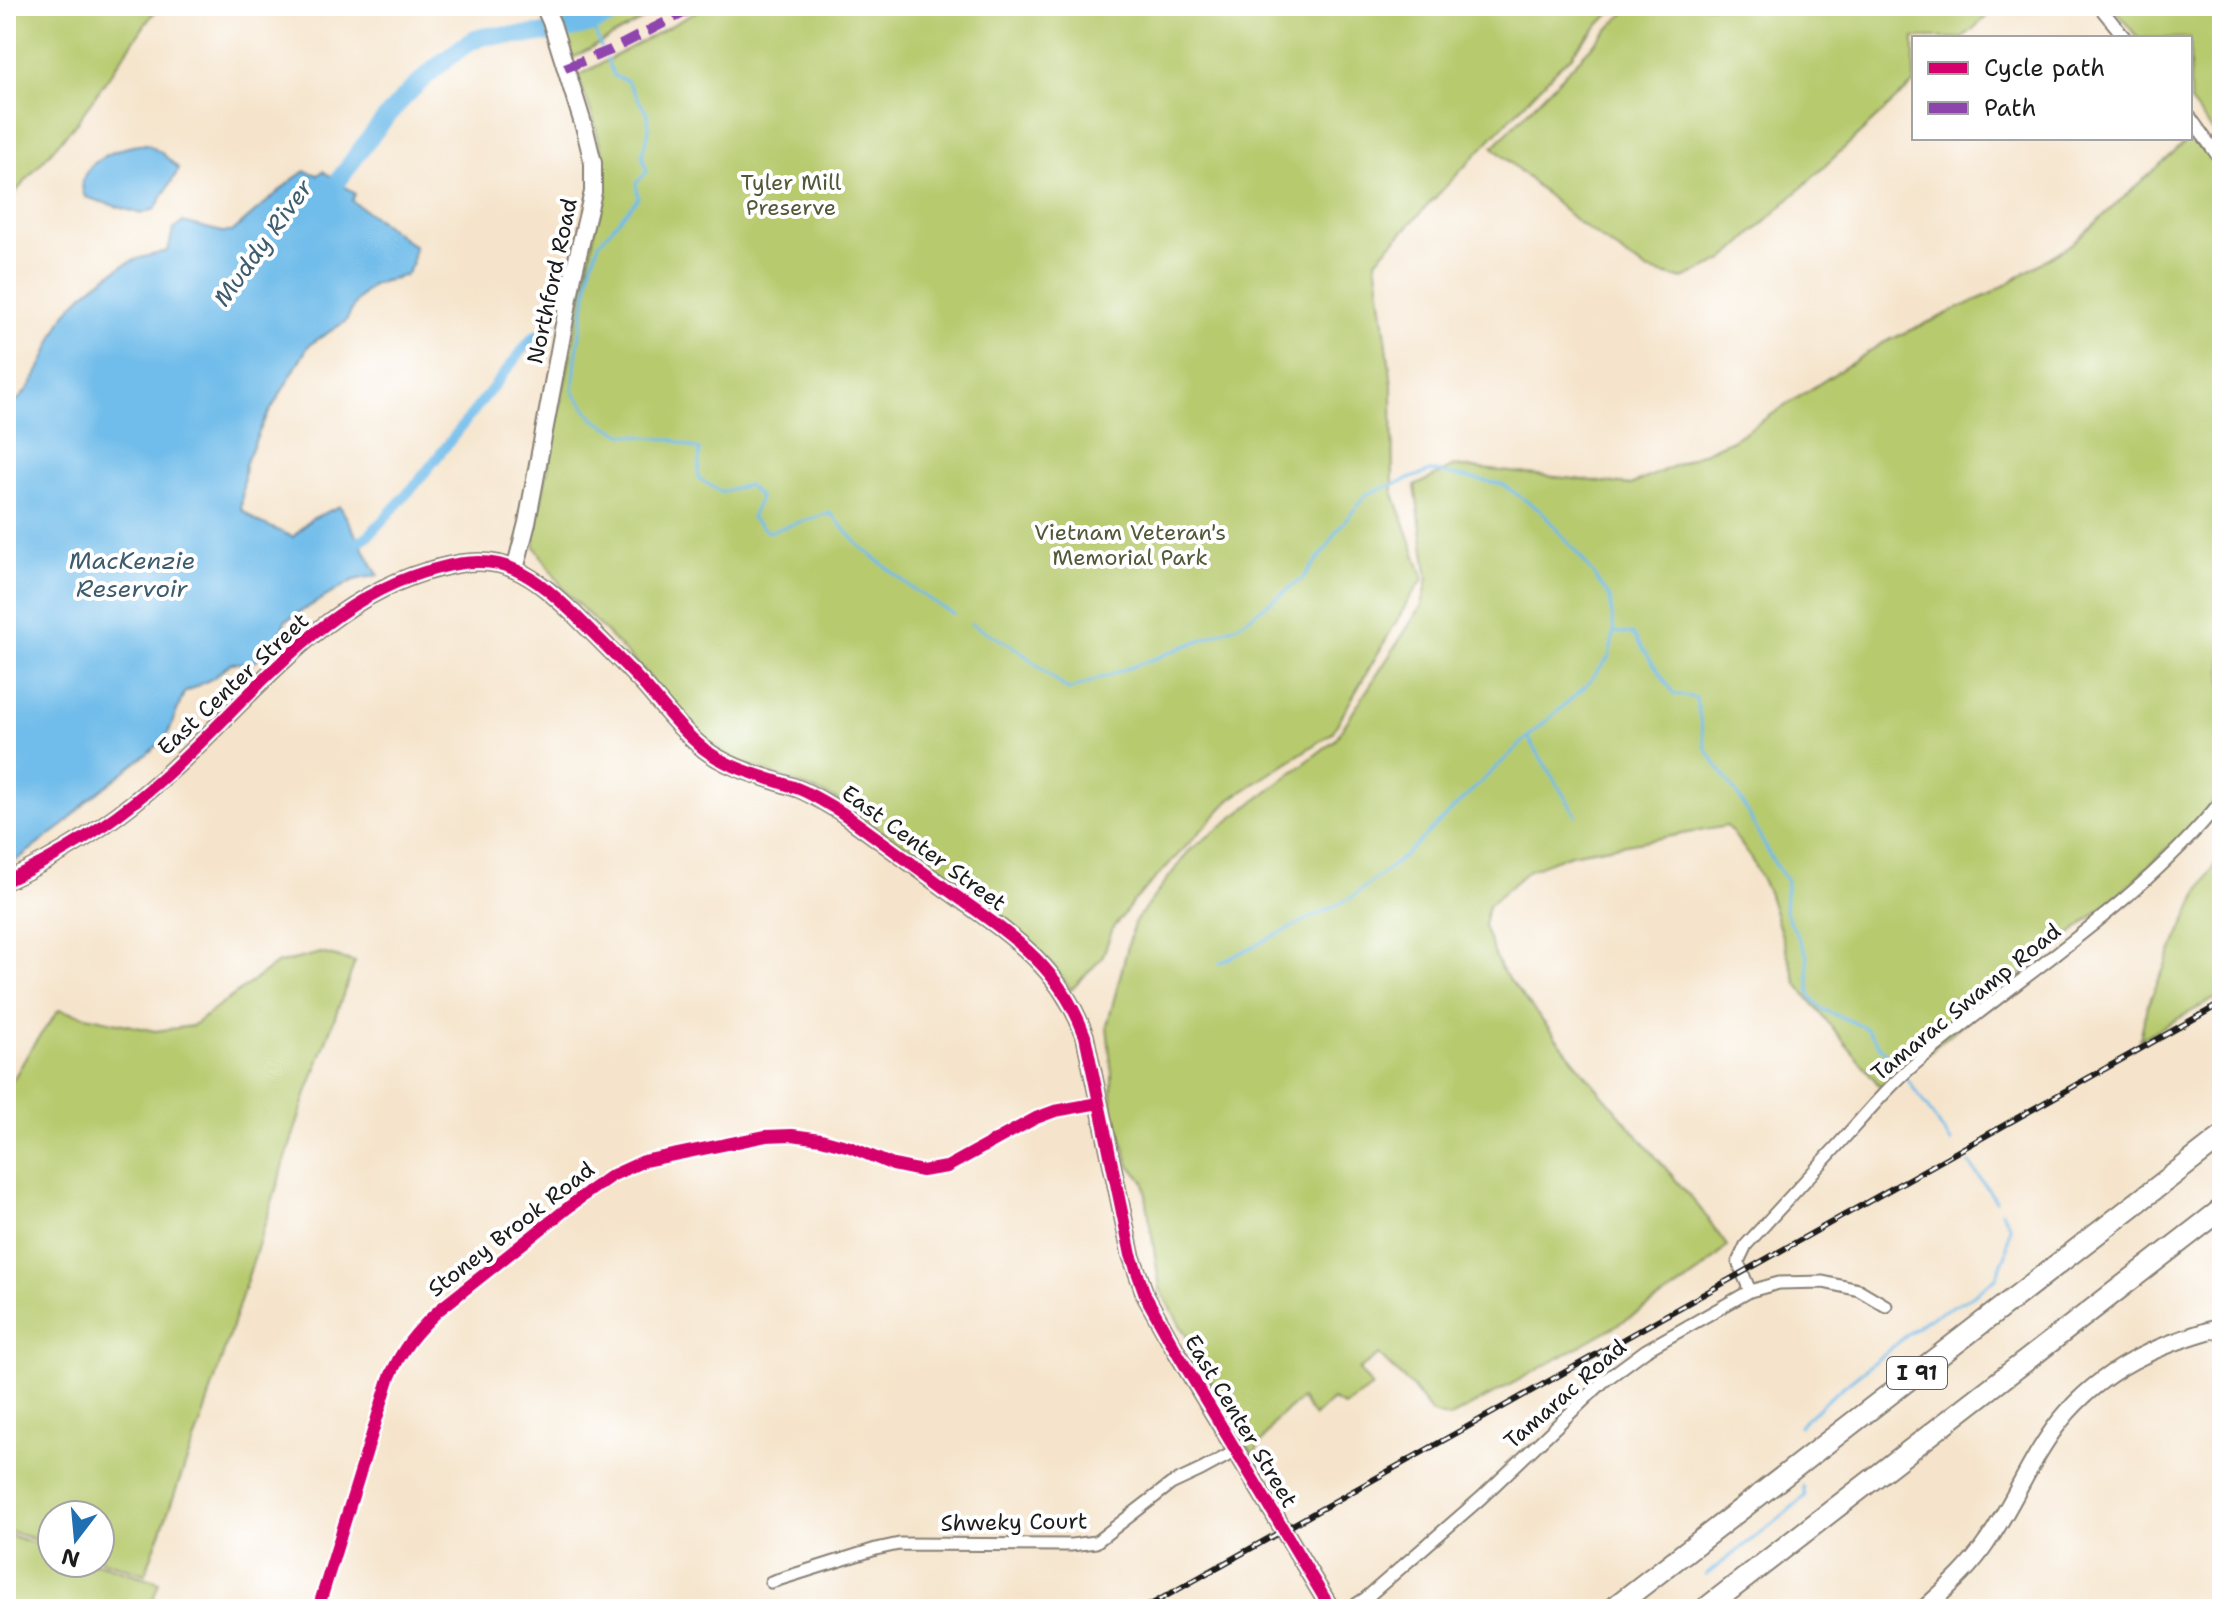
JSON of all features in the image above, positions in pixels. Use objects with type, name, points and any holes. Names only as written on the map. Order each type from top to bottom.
[{"type":"highway","name":"I 91","points":[[1612,1609],[2222,1137]]},
{"type":"highway","name":"I 91","points":[[1705,1609],[2222,1209]]},
{"type":"street","name":"Northford Road","points":[[515,569],[527,523],[573,276],[593,192],[593,163],[544,6]]},
{"type":"street","points":[[2099,6],[2123,36]]},
{"type":"street","points":[[2192,120],[2222,162]]},
{"type":"street","name":"East Center Street","points":[[6,881],[66,849],[124,811],[183,759],[297,648],[358,601],[404,579],[447,566],[479,562],[515,569],[566,606],[706,751],[830,805],[1013,937],[1058,982],[1079,1020],[1088,1051],[1125,1233],[1137,1276],[1158,1321],[1331,1609]]},
{"type":"street","name":"Tamarac Swamp Road","points":[[1750,1291],[1738,1262],[1746,1245],[1877,1101],[1919,1060],[2137,888],[2177,851],[2222,800]]},
{"type":"street","name":"Stoney Brook Road","points":[[318,1609],[389,1379],[400,1355],[418,1330],[439,1310],[611,1176],[644,1161],[766,1136],[792,1135],[850,1147],[893,1165],[922,1171],[947,1167],[1045,1114],[1099,1103]]},
{"type":"street","name":"Tamarac Road","points":[[1349,1609],[1366,1598],[1481,1498],[1578,1403],[1625,1364],[1750,1291],[1779,1283],[1823,1282],[1859,1290],[1886,1306]]},
{"type":"street","points":[[1924,1609],[1980,1552],[2047,1438],[2081,1397],[2112,1372],[2146,1352],[2222,1327]]},
{"type":"street","name":"Shweky Court","points":[[771,1582],[899,1544],[1071,1545],[1096,1542],[1171,1484],[1236,1451]]},
{"type":"green space","points":[[6,6],[161,6],[77,122],[6,203]]},
{"type":"green space","points":[[551,6],[668,6],[571,59]]},
{"type":"green space","points":[[707,6],[1617,6],[1376,260],[1392,385],[1393,491],[1424,579],[1411,596],[1332,733],[1231,799],[1134,901],[1113,928],[1102,958],[1071,990],[1053,965],[1017,931],[834,798],[729,757],[707,742],[689,726],[644,671],[565,591],[535,547],[534,537],[603,189],[602,155],[578,76]]},
{"type":"green space","points":[[1631,6],[1998,6],[1965,36],[1912,36],[1912,85],[1724,260],[1683,279],[1646,270],[1576,221],[1493,147]]},
{"type":"green space","points":[[2112,6],[2222,6],[2222,143],[2192,105],[2192,36],[2136,36]]},
{"type":"green space","points":[[2192,134],[2222,172],[2222,787],[2209,807],[2132,883],[1883,1090],[1797,984],[1768,892],[1749,855],[1727,826],[1571,854],[1529,870],[1488,906],[1484,926],[1500,968],[1590,1080],[1700,1208],[1727,1246],[1689,1280],[1661,1299],[1449,1418],[1432,1413],[1412,1387],[1379,1355],[1359,1370],[1372,1387],[1344,1406],[1332,1400],[1314,1417],[1301,1399],[1277,1419],[1253,1455],[1160,1289],[1144,1182],[1129,1164],[1112,1107],[1107,1026],[1134,923],[1189,851],[1335,740],[1422,605],[1428,579],[1415,486],[1454,466],[1631,485],[1732,440],[1881,344],[1992,293],[2073,243],[2188,140],[2192,140]]},
{"type":"green space","points":[[2222,852],[2222,995],[2140,1039],[2147,1006],[2198,893]]},
{"type":"green space","points":[[321,953],[355,962],[306,1096],[202,1420],[145,1574],[116,1565],[116,1499],[36,1499],[36,1540],[6,1530],[6,1092],[33,1045],[59,1010],[155,1031],[192,1026],[276,964]]},
{"type":"green space","points":[[6,1534],[36,1544],[36,1579],[116,1579],[116,1569],[159,1582],[150,1609],[6,1609]]},
{"type":"water","points":[[147,144],[179,169],[155,209],[141,214],[85,197],[82,185],[91,166],[112,153]]},
{"type":"water","name":"MacKenzie Reservoir","points":[[305,171],[318,175],[323,171],[355,194],[352,201],[414,246],[412,265],[406,275],[372,285],[357,300],[346,321],[309,345],[263,423],[245,464],[241,509],[256,521],[293,537],[311,519],[340,506],[378,575],[354,580],[285,621],[277,644],[253,663],[231,663],[213,678],[184,693],[166,739],[87,801],[65,824],[6,868],[6,409],[18,400],[35,378],[58,327],[77,300],[132,261],[168,251],[173,230],[183,222],[232,232]]},
{"type":"waterway","name":"Muddy River","points":[[324,201],[395,107],[428,74],[466,44],[487,36],[543,34],[573,29],[601,20],[625,6]]},
{"type":"waterway","points":[[592,24],[601,47]]},
{"type":"waterway","points":[[607,59],[614,76],[627,81],[648,115],[649,131],[642,155],[647,172],[636,183],[638,198],[599,243],[591,266],[573,392],[595,420],[622,434],[673,440],[700,450],[698,478],[721,492],[748,485],[760,498],[751,518],[768,532],[830,513],[860,546],[913,589],[953,614]]},
{"type":"waterway","points":[[360,541],[416,484],[532,338],[552,326]]},
{"type":"waterway","points":[[971,624],[1016,648],[1068,690],[1240,624],[1302,579],[1367,494],[1431,471],[1502,484],[1541,511],[1582,559],[1610,598],[1614,632],[1633,634],[1674,694],[1696,698],[1706,749],[1742,802],[1787,881],[1785,911],[1807,955],[1810,995],[1822,1009],[1864,1027],[1898,1068]]},
{"type":"waterway","points":[[1220,963],[1351,898],[1402,858],[1585,687],[1609,657],[1614,633]]},
{"type":"waterway","points":[[1528,737],[1576,815]]},
{"type":"waterway","points":[[1908,1080],[1951,1142]]},
{"type":"waterway","points":[[1970,1164],[1996,1201]]},
{"type":"waterway","points":[[1799,1426],[1926,1320],[1972,1296],[1996,1278],[2006,1254],[2010,1226],[2001,1211]]},
{"type":"waterway","points":[[1706,1575],[1805,1496],[1803,1486]]},
{"type":"railway","points":[[1143,1609],[2222,1003]]},
{"type":"marked path","points":[[565,68],[611,50],[697,6]]},
{"type":"cycle path","points":[[6,881],[44,862],[133,804],[183,760],[282,661],[354,605],[395,583],[458,564],[497,564],[524,574],[574,614],[704,749],[737,768],[805,791],[841,812],[1009,935],[1045,968],[1074,1010],[1085,1036],[1131,1255],[1146,1297],[1331,1609]]},
{"type":"cycle path","points":[[318,1609],[389,1379],[404,1350],[439,1310],[611,1176],[644,1161],[766,1136],[792,1135],[850,1147],[893,1165],[922,1171],[947,1167],[1036,1118],[1055,1111],[1099,1103]]},
{"type":"park label","name":"Tyler Mill Preserve","points":[[791,194]]},
{"type":"park label","name":"Vietnam Veteran's Memorial Park","points":[[1130,544]]}]
